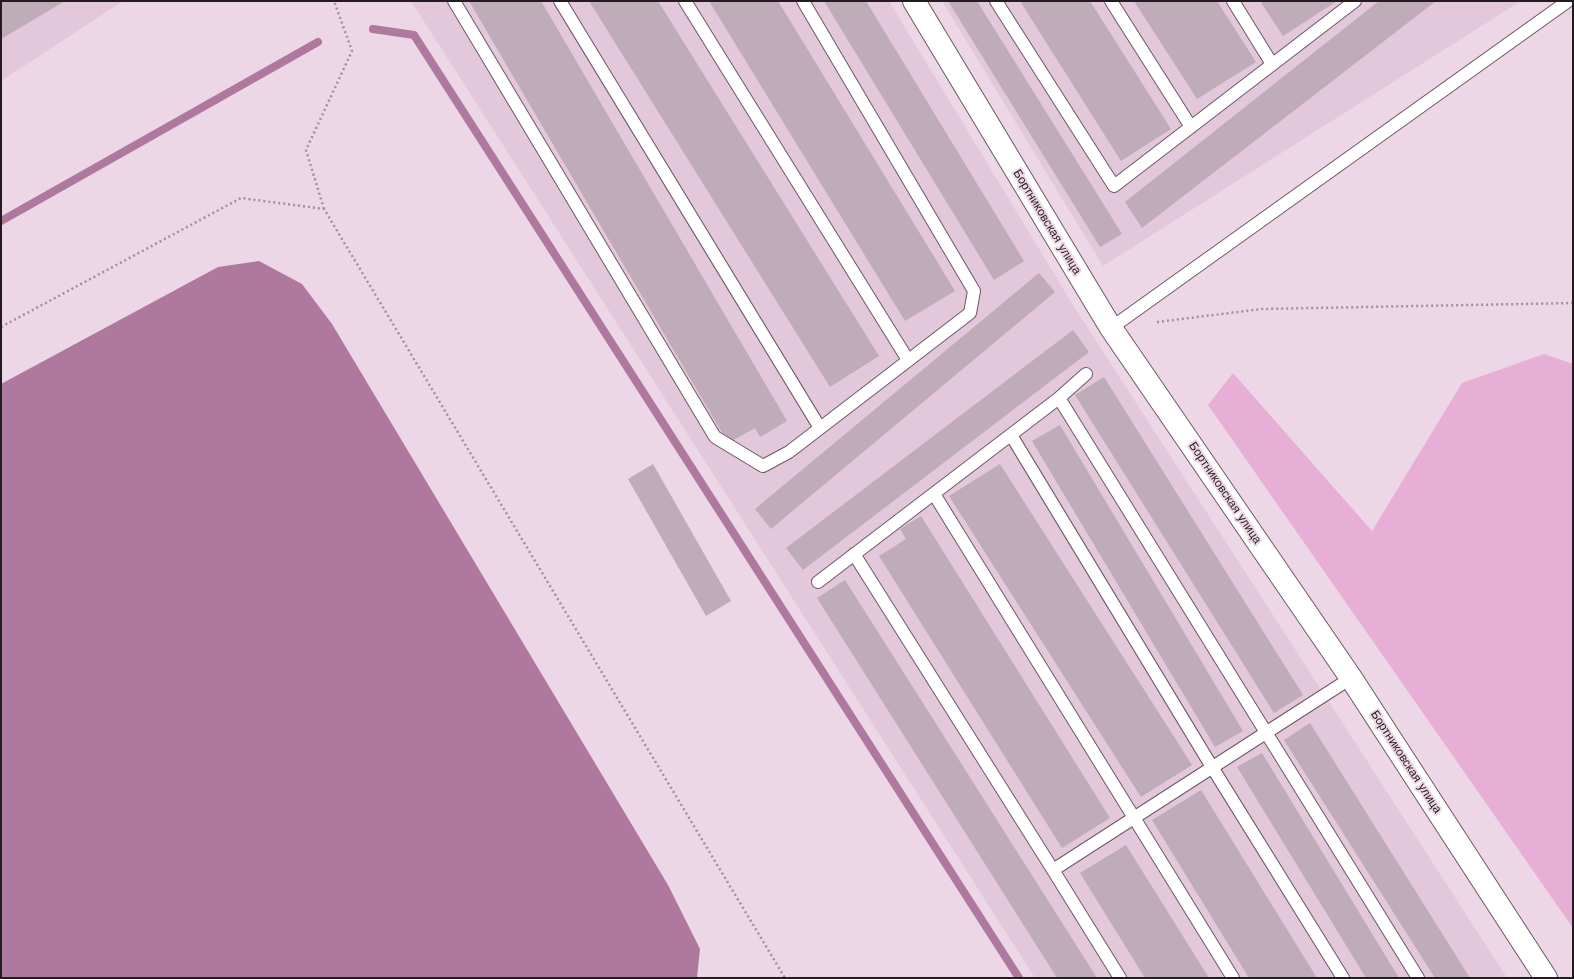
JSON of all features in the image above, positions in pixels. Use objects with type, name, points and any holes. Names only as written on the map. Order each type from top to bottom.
[{"type":"street","name":"Бортниковская улица","points":[[914,1],[1111,328],[1351,678],[1546,978]]},
{"type":"lane","points":[[454,1],[715,437],[763,466],[789,452],[970,313],[974,291],[803,1]]},
{"type":"lane","points":[[560,1],[820,428]]},
{"type":"lane","points":[[685,1],[908,360]]},
{"type":"lane","points":[[996,1],[1114,186],[1355,1]]},
{"type":"lane","points":[[1112,1],[1191,127]]},
{"type":"lane","points":[[1233,1],[1272,64]]},
{"type":"lane","points":[[1111,328],[1568,1],[1573,10]]},
{"type":"lane","points":[[818,582],[1059,398],[1086,374]]},
{"type":"lane","points":[[1059,398],[1418,978]]},
{"type":"lane","points":[[1011,435],[1212,768],[1343,978]]},
{"type":"lane","points":[[934,494],[1233,978]]},
{"type":"lane","points":[[854,554],[1120,978]]},
{"type":"lane","points":[[1053,870],[1351,678]]},
{"type":"path","points":[[334,1],[352,50],[306,150],[324,209],[785,978]]},
{"type":"path","points":[[1,327],[241,198],[324,209]]},
{"type":"path","points":[[1151,323],[1262,309],[1573,302]]},
{"type":"shaded area","points":[[1,1],[123,1],[1,81]]},
{"type":"shaded area","points":[[411,1],[889,1],[1073,305],[1507,978],[1035,978]]},
{"type":"shaded area","points":[[942,1],[1521,1],[1103,266]]},
{"type":"shaded area","points":[[259,261],[302,284],[332,324],[668,885],[700,949],[697,978],[1,978],[1,384],[218,267]]},
{"type":"shaded area","points":[[1544,354],[1573,364],[1573,928],[1208,405],[1233,373],[1372,531],[1462,383]]},
{"type":"building","points":[[1,1],[65,1],[1,39]]},
{"type":"building","points":[[469,1],[541,1],[787,421],[760,437],[755,428],[728,443]]},
{"type":"building","points":[[589,1],[658,1],[879,356],[830,387]]},
{"type":"building","points":[[709,1],[778,1],[955,291],[905,321]]},
{"type":"building","points":[[824,1],[866,1],[1024,261],[994,280]]},
{"type":"building","points":[[948,1],[977,1],[1122,234],[1100,247]]},
{"type":"building","points":[[1020,1],[1090,1],[1171,129],[1121,161]]},
{"type":"building","points":[[1134,1],[1217,1],[1256,62],[1197,99]]},
{"type":"building","points":[[1260,1],[1337,1],[1283,36]]},
{"type":"building","points":[[1379,1],[1436,1],[1142,228],[1125,202]]},
{"type":"building","points":[[1039,273],[1055,292],[771,529],[755,509]]},
{"type":"building","points":[[1073,330],[1089,352],[803,570],[786,548]]},
{"type":"building","points":[[1104,377],[1303,695],[1274,713],[1075,395]]},
{"type":"building","points":[[1060,425],[1243,731],[1215,747],[1032,441]]},
{"type":"building","points":[[653,464],[731,601],[706,616],[628,479]]},
{"type":"building","points":[[1000,464],[1192,765],[1141,797],[949,496]]},
{"type":"building","points":[[921,516],[1110,818],[1062,848],[879,556],[906,539],[900,529]]},
{"type":"building","points":[[845,580],[1097,978],[1057,978],[817,598]]},
{"type":"building","points":[[1310,723],[1470,978],[1435,978],[1284,740]]},
{"type":"building","points":[[1262,753],[1399,978],[1366,978],[1237,767]]},
{"type":"building","points":[[1201,790],[1317,978],[1249,978],[1152,820]]},
{"type":"building","points":[[1126,845],[1209,978],[1145,978],[1080,873]]},
{"type":"waterway","points":[[373,29],[414,35],[1019,978]]},
{"type":"waterway","points":[[1,221],[318,42]]}]
